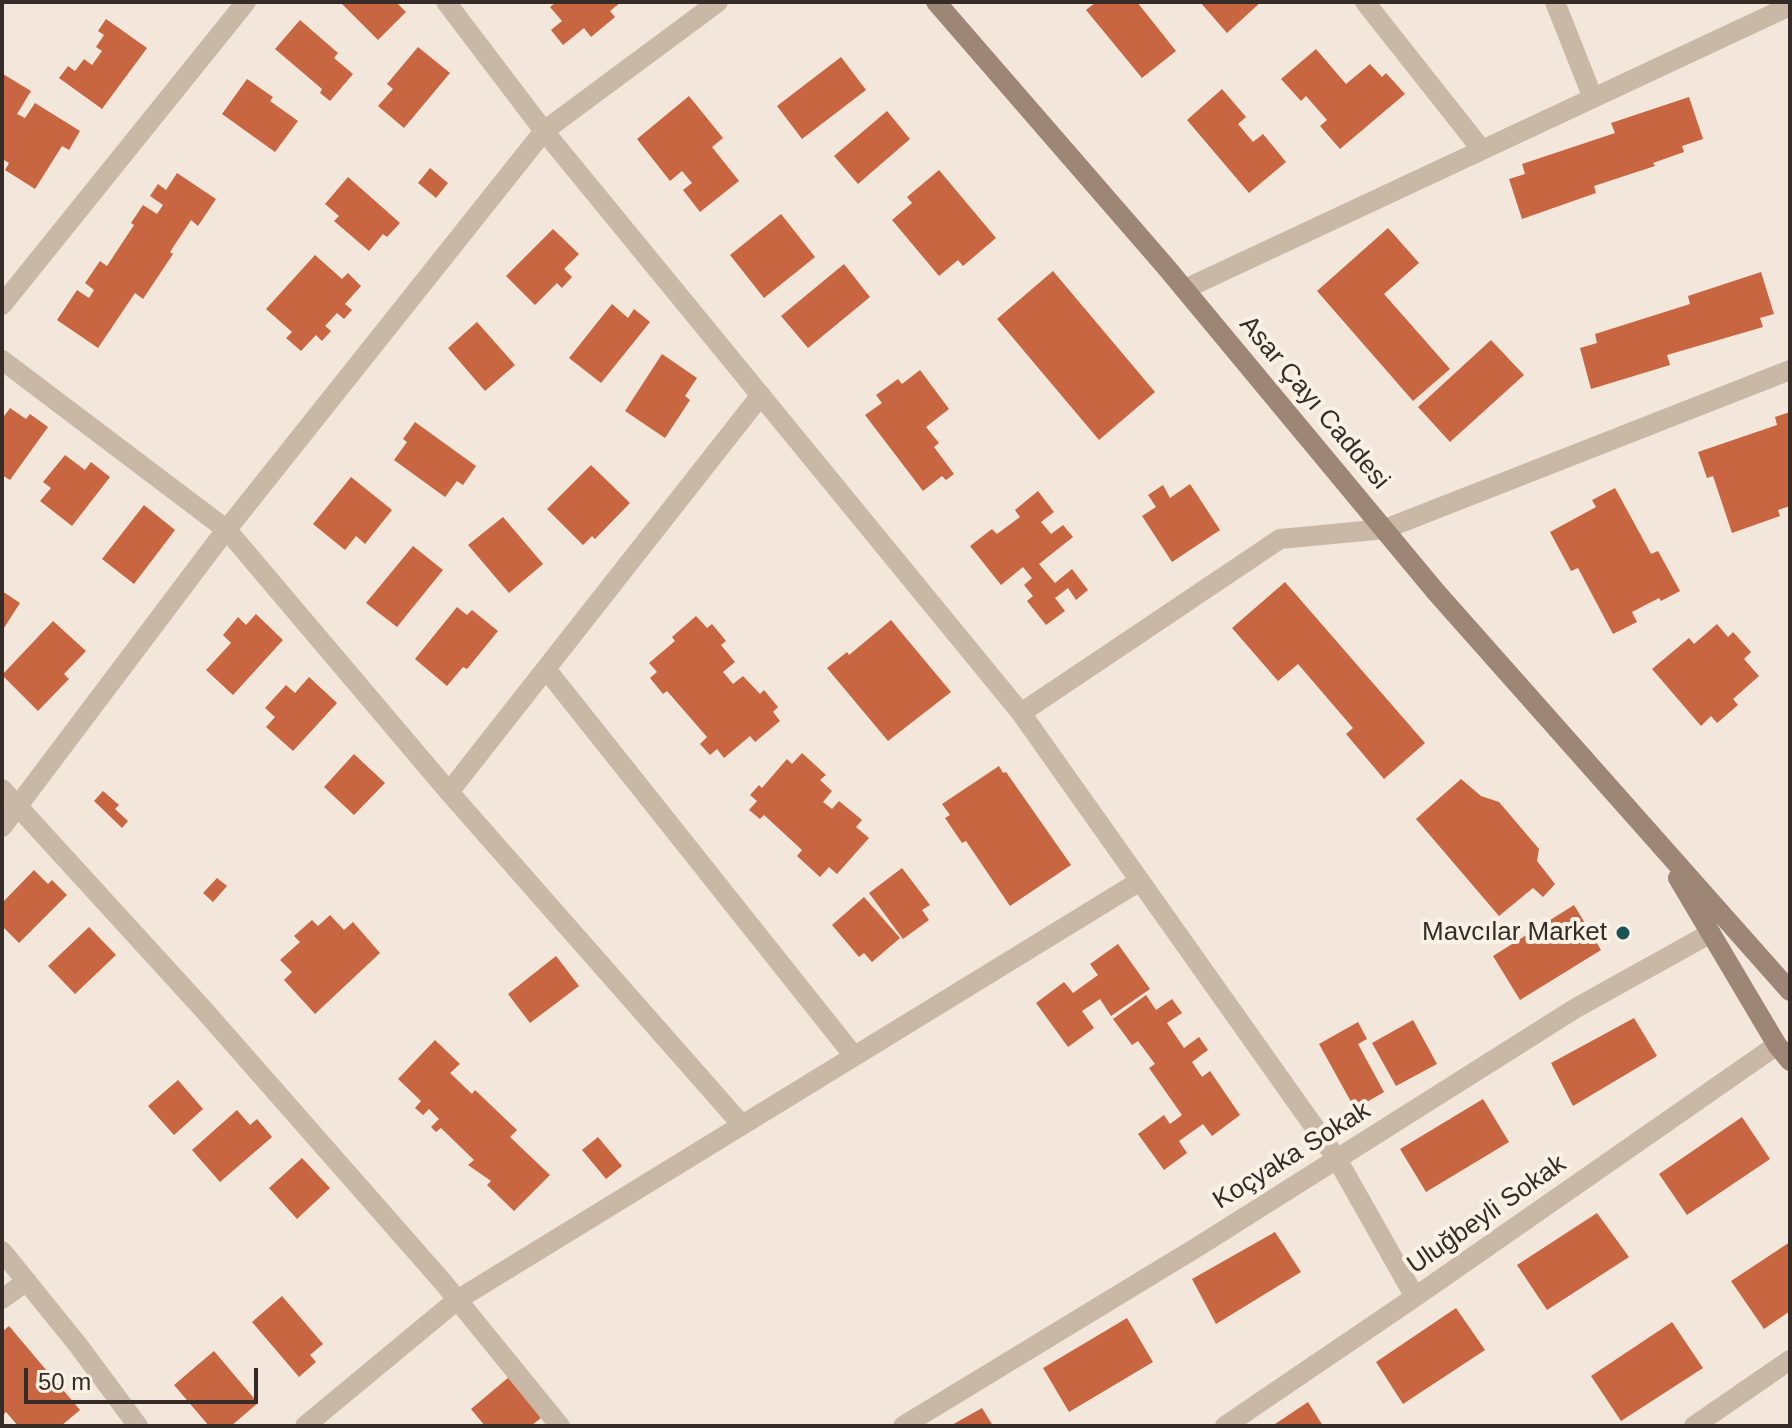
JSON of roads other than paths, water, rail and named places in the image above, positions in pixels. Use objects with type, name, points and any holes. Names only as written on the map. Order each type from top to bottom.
[{"type":"street","points":[[2,305],[246,2]]},
{"type":"street","points":[[446,2],[544,131],[1021,713],[1337,1159],[1415,1297]]},
{"type":"street","points":[[2,827],[227,530],[544,131],[718,2]]},
{"type":"street","name":"Asar Çayı Caddesi","points":[[936,2],[1185,289],[1436,592],[1653,836]]},
{"type":"street","points":[[1365,2],[1482,150]]},
{"type":"street","points":[[1555,2],[1593,98]]},
{"type":"street","points":[[1185,289],[1790,6]]},
{"type":"street","points":[[2,360],[227,530],[449,792],[742,1125]]},
{"type":"street","points":[[1021,713],[1280,539],[1385,529],[1790,370]]},
{"type":"street","points":[[449,792],[761,395]]},
{"type":"street","points":[[546,669],[854,1056]]},
{"type":"street","points":[[2,789],[203,1009],[457,1300],[560,1426]]},
{"type":"street","points":[[1653,836],[1777,1045],[1790,1061]]},
{"type":"street","points":[[1653,836],[1790,991]]},
{"type":"street","points":[[305,1426],[457,1300],[1140,881]]},
{"type":"street","name":"Koçyaka Sokak","points":[[903,1426],[1576,1008],[1711,933]]},
{"type":"street","name":"Uluğbeyli Sokak","points":[[1225,1426],[1777,1045]]},
{"type":"street","points":[[2,1251],[138,1426]]},
{"type":"street","points":[[2,1299],[27,1281]]},
{"type":"street","points":[[1694,1426],[1790,1360]]},
{"type":"place","name":"Mavcılar Market","points":[[1623,933]]}]
